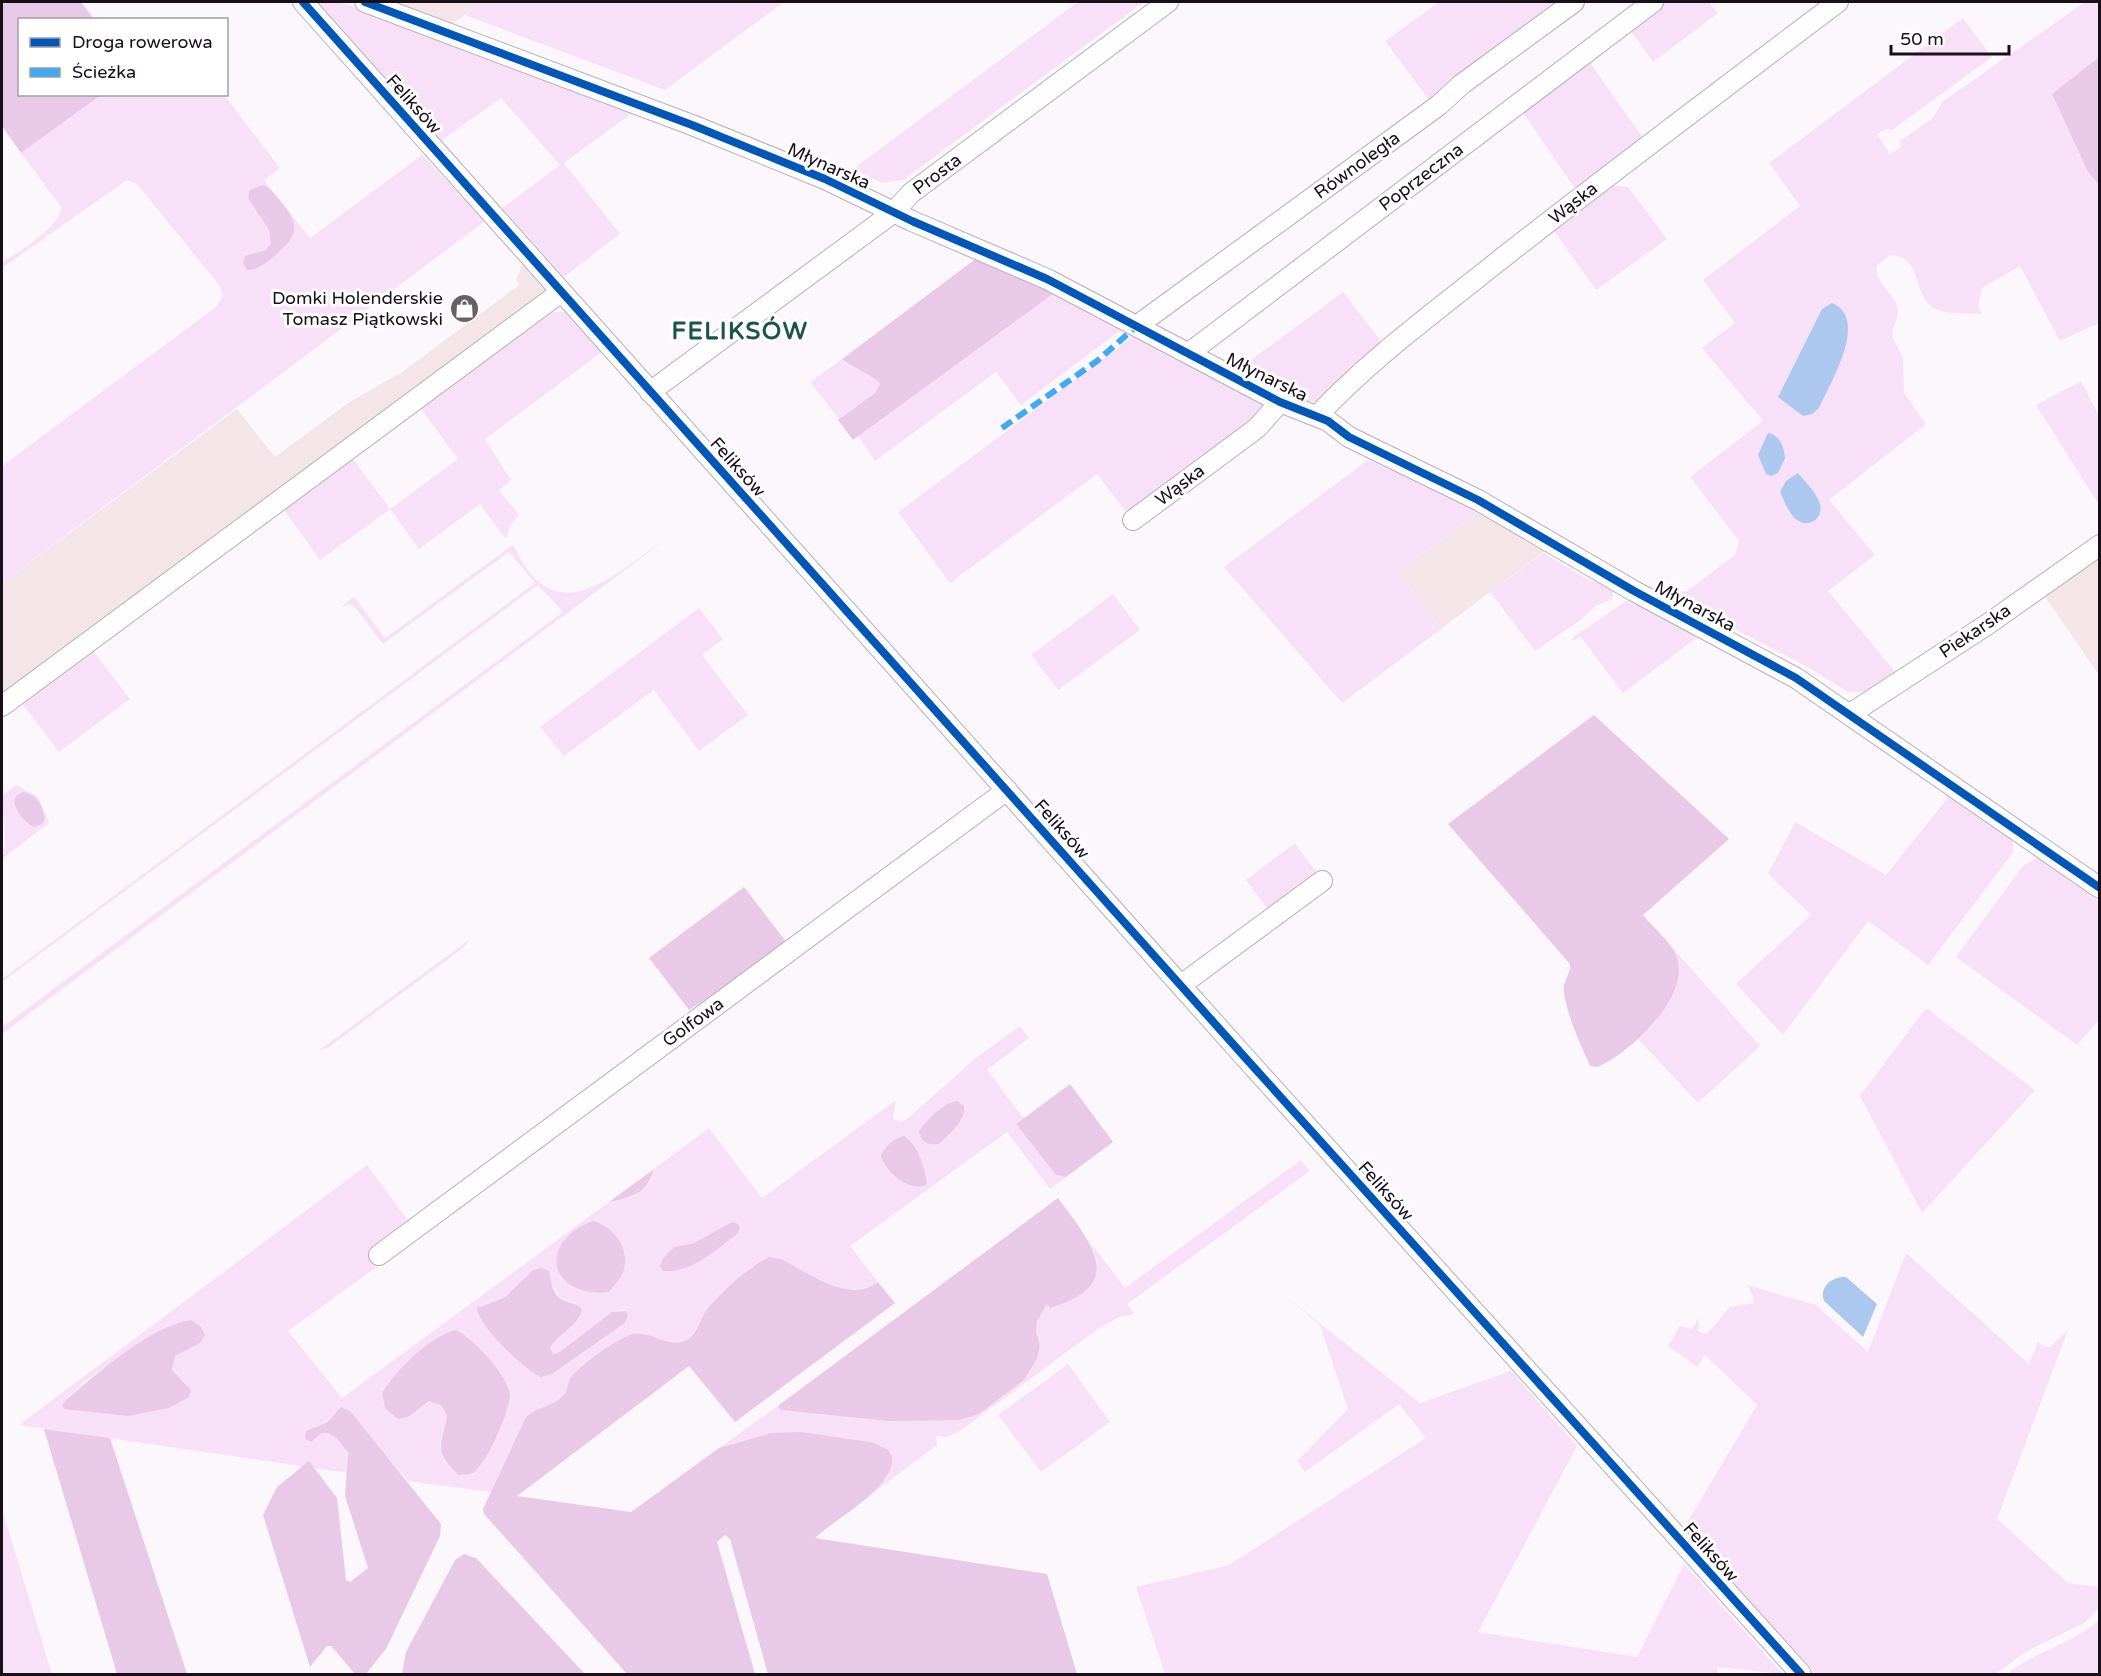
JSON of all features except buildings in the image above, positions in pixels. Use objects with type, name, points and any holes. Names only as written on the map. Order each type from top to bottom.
[{"type":"street","name":"Feliksów","points":[[303,2],[1181,985],[1801,1674]]},
{"type":"street","name":"Młynarska","points":[[365,2],[693,125],[825,179],[894,212],[1019,265],[1138,325],[1280,402],[1317,416],[1371,448],[1470,495],[1634,591],[1720,635],[1796,678],[2100,888]]},
{"type":"street","name":"Prosta","points":[[650,392],[894,212],[911,193],[1168,2]]},
{"type":"street","name":"Równoległa","points":[[1138,325],[1439,105],[1462,84],[1574,2]]},
{"type":"street","name":"Poprzeczna","points":[[1189,353],[1653,2]]},
{"type":"street","name":"Wąska","points":[[1317,416],[1357,376],[1576,200],[1838,2]]},
{"type":"street","points":[[2,706],[561,292]]},
{"type":"street","name":"Wąska","points":[[1133,520],[1257,428],[1280,402]]},
{"type":"street","name":"Piekarska","points":[[1850,714],[1988,624],[2100,545]]},
{"type":"street","name":"Golfowa","points":[[379,1255],[1007,790]]},
{"type":"street","points":[[1181,985],[1322,881]]},
{"type":"shaded area","points":[[2,2],[81,2],[93,18],[18,18],[18,96],[100,96],[21,153],[2,126]]},
{"type":"shaded area","points":[[312,2],[337,2],[371,11],[635,111],[564,163],[620,234],[564,277],[502,208],[560,165],[501,98],[442,140],[463,164],[461,165],[420,117],[416,117]]},
{"type":"shaded area","points":[[376,2],[483,2],[448,27]]},
{"type":"shaded area","points":[[483,2],[784,2],[665,90],[465,15]]},
{"type":"shaded area","points":[[1078,2],[1144,2],[903,180],[882,183],[853,169]]},
{"type":"shaded area","points":[[1439,2],[1567,2],[1432,104],[1385,41]]},
{"type":"shaded area","points":[[1660,2],[1709,2],[1718,13],[1653,62],[1627,26]]},
{"type":"shaded area","points":[[2085,2],[2099,2],[2099,57],[2052,94],[2088,172],[2099,185],[2099,323],[2060,341],[2020,266],[1982,288],[1978,306],[1982,314],[1952,313],[1936,309],[1923,296],[1913,270],[1901,258],[1891,255],[1877,265],[1882,284],[1897,305],[1898,315],[1892,336],[1903,358],[1904,393],[1926,424],[1829,500],[1875,555],[1828,591],[1897,674],[1864,692],[1848,692],[1811,669],[1667,593],[1687,591],[1735,555],[1739,541],[1690,477],[1763,421],[1702,348],[1735,323],[1703,280],[1800,206],[1769,163],[1963,18],[1992,57],[1892,130],[1886,129],[1877,134],[1890,154],[1900,148],[1900,141],[1934,117],[1942,102]]},
{"type":"shaded area","points":[[1586,57],[1643,138],[1578,193],[1519,107]]},
{"type":"shaded area","points":[[2099,57],[2099,185],[2088,172],[2052,94]]},
{"type":"shaded area","points":[[100,96],[225,96],[280,168],[264,180],[310,238],[422,155],[485,221],[2,583],[2,466],[216,307],[223,296],[220,286],[137,184],[127,180],[2,268],[2,263],[47,230],[59,214],[61,207],[21,153]]},
{"type":"shaded area","points":[[263,185],[274,193],[289,213],[293,221],[293,234],[286,245],[264,264],[247,270],[243,263],[245,256],[266,250],[271,243],[269,230],[248,198],[250,190]]},
{"type":"shaded area","points":[[1611,185],[1628,187],[1667,239],[1596,290],[1554,231]]},
{"type":"shaded area","points":[[977,258],[1057,291],[853,440],[838,420],[875,393],[880,384],[842,359]]},
{"type":"shaded area","points":[[523,263],[547,290],[2,695],[2,583],[237,409],[275,457],[348,403],[402,372],[519,285],[516,280]]},
{"type":"shaded area","points":[[1057,291],[1126,326],[1021,405],[996,372],[875,461],[858,436]]},
{"type":"shaded area","points":[[1343,292],[1380,340],[1379,348],[1318,402],[1300,401],[1235,372]]},
{"type":"shaded area","points":[[544,312],[566,312],[602,352],[485,439],[511,480],[499,490],[519,515],[511,524],[507,537],[505,538],[480,504],[419,549],[390,509],[458,459],[418,405]]},
{"type":"shaded area","points":[[1134,336],[1140,336],[1271,407],[1130,517],[1097,474],[950,583],[898,512]]},
{"type":"shaded area","points":[[842,359],[880,384],[875,393],[839,419],[810,382]]},
{"type":"shaded area","points":[[2081,381],[2099,416],[2099,505],[2036,405]]},
{"type":"shaded area","points":[[350,455],[390,509],[320,560],[282,507]]},
{"type":"shaded area","points":[[1368,460],[1482,510],[1398,571],[1441,629],[1342,703],[1224,567]]},
{"type":"shaded area","points":[[1485,508],[1550,547],[1441,629],[1398,571]]},
{"type":"shaded area","points":[[668,538],[2,1034],[2,1027],[563,612],[538,585],[2,982],[2,979],[535,583],[509,552],[383,644],[354,606],[350,604],[341,607],[354,597],[385,638],[511,546],[514,546],[530,573],[548,588],[566,593],[586,589],[606,580]]},
{"type":"shaded area","points":[[2099,551],[2099,675],[2041,591]]},
{"type":"shaded area","points":[[1543,553],[1591,581],[1600,581],[1614,592],[1611,600],[1597,605],[1582,619],[1535,651],[1490,592]]},
{"type":"shaded area","points":[[1113,594],[1140,630],[1058,690],[1031,655]]},
{"type":"shaded area","points":[[1626,601],[1634,605],[1643,605],[1703,633],[1623,693],[1580,636],[1573,641],[1572,638]]},
{"type":"shaded area","points":[[699,608],[723,639],[702,655],[748,715],[699,751],[654,690],[564,756],[540,727]]},
{"type":"shaded area","points":[[91,648],[130,699],[59,752],[20,701]]},
{"type":"shaded area","points":[[1594,715],[1729,839],[1643,915],[1674,952],[1679,974],[1666,1007],[1654,1023],[1625,1050],[1597,1067],[1590,1066],[1568,1010],[1564,988],[1570,964],[1448,824]]},
{"type":"shaded area","points":[[16,785],[38,797],[49,823],[2,859],[5,837],[2,796]]},
{"type":"shaded area","points":[[1946,788],[2011,834],[2014,851],[1928,965],[1868,921],[1783,1035],[1736,984],[1811,915],[1768,874],[1795,822],[1886,875],[1946,800]]},
{"type":"shaded area","points":[[23,792],[32,795],[40,805],[45,818],[42,824],[34,827],[21,817],[14,801],[17,795]]},
{"type":"shaded area","points":[[1295,843],[1319,876],[1270,912],[1246,880]]},
{"type":"shaded area","points":[[2036,858],[2046,860],[2063,869],[2099,902],[2099,1020],[2077,1045],[1956,957],[2022,867]]},
{"type":"shaded area","points":[[744,887],[787,943],[704,1005],[700,1003],[689,1010],[649,958]]},
{"type":"shaded area","points":[[470,939],[463,948],[329,1047],[318,1051]]},
{"type":"shaded area","points":[[1670,945],[1760,1046],[1698,1103],[1638,1039],[1655,1023],[1678,961]]},
{"type":"shaded area","points":[[1926,1008],[2035,1090],[1922,1213],[1860,1096]]},
{"type":"shaded area","points":[[1020,1026],[1029,1038],[987,1070],[1024,1119],[1017,1125],[1056,1175],[1066,1177],[1050,1189],[1007,1132],[850,1246],[878,1282],[870,1287],[708,1308],[691,1335],[676,1342],[642,1335],[633,1335],[619,1340],[573,1375],[564,1396],[525,1419],[491,1492],[408,1481],[345,1408],[314,1427],[307,1442],[324,1433],[337,1436],[344,1446],[348,1460],[348,1473],[19,1425],[367,1165],[409,1222],[389,1258],[288,1331],[342,1398],[609,1202],[633,1197],[651,1181],[654,1169],[709,1128],[762,1198],[896,1100],[893,1119],[901,1122],[907,1119],[977,1057]],"holes":[[[732,1222],[740,1228],[663,1258],[674,1247],[694,1243]],[[533,1270],[550,1282],[561,1298],[576,1303],[580,1317],[554,1340],[549,1348],[553,1354],[560,1352],[619,1310],[626,1311],[628,1315],[625,1323],[552,1374],[541,1377],[483,1304],[505,1297]],[[176,1322],[200,1343],[175,1356],[172,1370],[176,1377],[187,1383],[62,1406],[71,1394],[98,1371]],[[455,1330],[508,1407],[483,1463],[472,1474],[444,1462],[440,1444],[447,1415],[441,1405],[430,1401],[410,1416],[382,1393],[395,1375],[414,1356],[445,1334]]]},
{"type":"shaded area","points":[[1070,1084],[1113,1142],[1066,1177],[1056,1175],[1016,1124]]},
{"type":"shaded area","points":[[957,1101],[964,1106],[964,1112],[956,1127],[939,1144],[926,1142],[919,1131],[941,1108]]},
{"type":"shaded area","points":[[904,1136],[913,1145],[925,1171],[927,1184],[921,1187],[906,1184],[892,1174],[881,1155],[893,1141]]},
{"type":"shaded area","points":[[1301,1160],[1310,1171],[1127,1304],[1134,1314],[1119,1317],[1098,1329],[960,1431],[947,1437],[936,1436],[937,1445],[873,1493],[889,1475],[872,1442],[813,1434],[778,1434],[740,1441],[719,1448],[779,1405],[782,1410],[888,1421],[979,1414],[1024,1380],[1037,1359],[1040,1346],[1036,1331],[1037,1321],[1047,1304],[1094,1280],[1097,1261],[1090,1242],[1125,1288]]},
{"type":"shaded area","points":[[654,1169],[647,1184],[638,1193],[609,1202]]},
{"type":"shaded area","points":[[1058,1198],[1091,1246],[1096,1261],[1096,1275],[1089,1287],[1074,1298],[1050,1308],[1047,1304],[1037,1321],[1036,1331],[1040,1346],[1037,1359],[1024,1380],[979,1414],[959,1420],[888,1421],[779,1408],[779,1405]]},
{"type":"shaded area","points":[[593,1221],[608,1228],[614,1234],[623,1247],[625,1255],[622,1275],[609,1292],[589,1292],[573,1286],[563,1278],[557,1267],[557,1254],[563,1242],[575,1230]]},
{"type":"shaded area","points":[[732,1222],[738,1224],[740,1228],[736,1235],[711,1254],[693,1265],[674,1271],[663,1271],[660,1266],[663,1258],[674,1247],[694,1243]]},
{"type":"shaded area","points":[[1906,1253],[2029,1364],[2038,1341],[2043,1346],[2050,1347],[2068,1330],[1997,1519],[2068,1583],[2099,1587],[2099,1608],[2084,1623],[2027,1651],[1995,1674],[1816,1674],[1769,1623],[1767,1628],[1681,1533],[1757,1405],[1705,1355],[1697,1367],[1668,1346],[1680,1326],[1692,1329],[1699,1318],[1698,1331],[1707,1334],[1730,1307],[1753,1303],[1754,1298],[1747,1285],[1816,1305],[1868,1352]]},
{"type":"shaded area","points":[[769,1257],[781,1259],[816,1278],[842,1288],[854,1290],[866,1288],[878,1282],[895,1303],[735,1422],[689,1366],[517,1496],[631,1512],[719,1448],[771,1433],[801,1432],[872,1442],[888,1450],[892,1456],[891,1468],[885,1480],[863,1501],[815,1538],[1047,1574],[1077,1674],[768,1674],[730,1539],[725,1535],[717,1542],[755,1674],[627,1674],[484,1514],[483,1509],[525,1419],[563,1396],[570,1378],[577,1371],[592,1358],[632,1334],[639,1333],[673,1342],[686,1340],[694,1334],[706,1311],[722,1293],[745,1273]]},
{"type":"shaded area","points":[[542,1268],[549,1271],[553,1289],[558,1296],[582,1309],[573,1325],[550,1348],[553,1354],[560,1352],[612,1312],[626,1311],[628,1315],[625,1323],[552,1374],[541,1377],[524,1366],[503,1347],[485,1326],[477,1308],[505,1297],[533,1270]]},
{"type":"shaded area","points":[[1283,1294],[1420,1403],[1511,1371],[1577,1446],[1478,1632],[1637,1657],[1684,1564],[1783,1674],[1717,1667],[1718,1674],[1165,1674],[1136,1587],[1229,1565],[1426,1438],[1399,1404],[1305,1472],[1297,1461],[1348,1409],[1320,1325]]},
{"type":"shaded area","points":[[191,1320],[201,1327],[205,1335],[200,1343],[175,1356],[172,1370],[191,1390],[189,1397],[169,1408],[128,1416],[64,1409],[62,1405],[66,1400],[125,1352],[159,1331]]},
{"type":"shaded area","points":[[455,1330],[462,1333],[488,1358],[503,1378],[510,1395],[502,1424],[484,1460],[473,1473],[459,1475],[442,1454],[441,1441],[447,1415],[441,1405],[429,1401],[410,1416],[398,1419],[385,1408],[382,1393],[395,1375],[424,1347]]},
{"type":"shaded area","points":[[1068,1364],[1110,1422],[1041,1472],[998,1415]]},
{"type":"shaded area","points":[[341,1407],[350,1411],[441,1524],[440,1536],[386,1649],[366,1674],[355,1674],[331,1646],[327,1646],[310,1667],[263,1515],[277,1487],[309,1461],[337,1498],[346,1580],[350,1582],[368,1568],[345,1496],[348,1453],[338,1439],[328,1433],[322,1433],[311,1442],[305,1439],[306,1431],[327,1422]]},
{"type":"shaded area","points":[[44,1429],[110,1438],[187,1674],[117,1674]]},
{"type":"shaded area","points":[[2,1509],[52,1674],[2,1674]]},
{"type":"shaded area","points":[[464,1554],[476,1558],[585,1674],[402,1674],[406,1652],[455,1560]]},
{"type":"shaded area","points":[[2099,1620],[2099,1674],[2007,1674],[2030,1659],[2078,1635]]},
{"type":"water","points":[[1832,303],[1843,311],[1848,323],[1844,352],[1819,408],[1812,414],[1803,416],[1778,397],[1822,309]]},
{"type":"water","points":[[1768,433],[1776,436],[1781,442],[1785,458],[1778,473],[1771,476],[1766,474],[1758,455]]},
{"type":"water","points":[[1798,473],[1814,492],[1821,508],[1819,516],[1810,523],[1801,522],[1794,517],[1780,492],[1786,481]]},
{"type":"water","points":[[1846,1277],[1877,1304],[1863,1337],[1824,1301],[1823,1291],[1828,1283],[1836,1278]]},
{"type":"marked path","points":[[1002,428],[1097,361],[1138,325]]},
{"type":"cycle path","points":[[303,2],[1241,1053],[1801,1674]]},
{"type":"cycle path","points":[[365,2],[692,125],[825,179],[912,221],[1047,279],[1280,402],[1328,421],[1349,437],[1478,500],[1634,591],[1796,678],[2100,888]]},
{"type":"place","name":"Domki Holenderskie Tomasz Piątkowski","points":[[464,308]]},
{"type":"district","name":"FELIKSÓW","points":[[740,331]]}]
